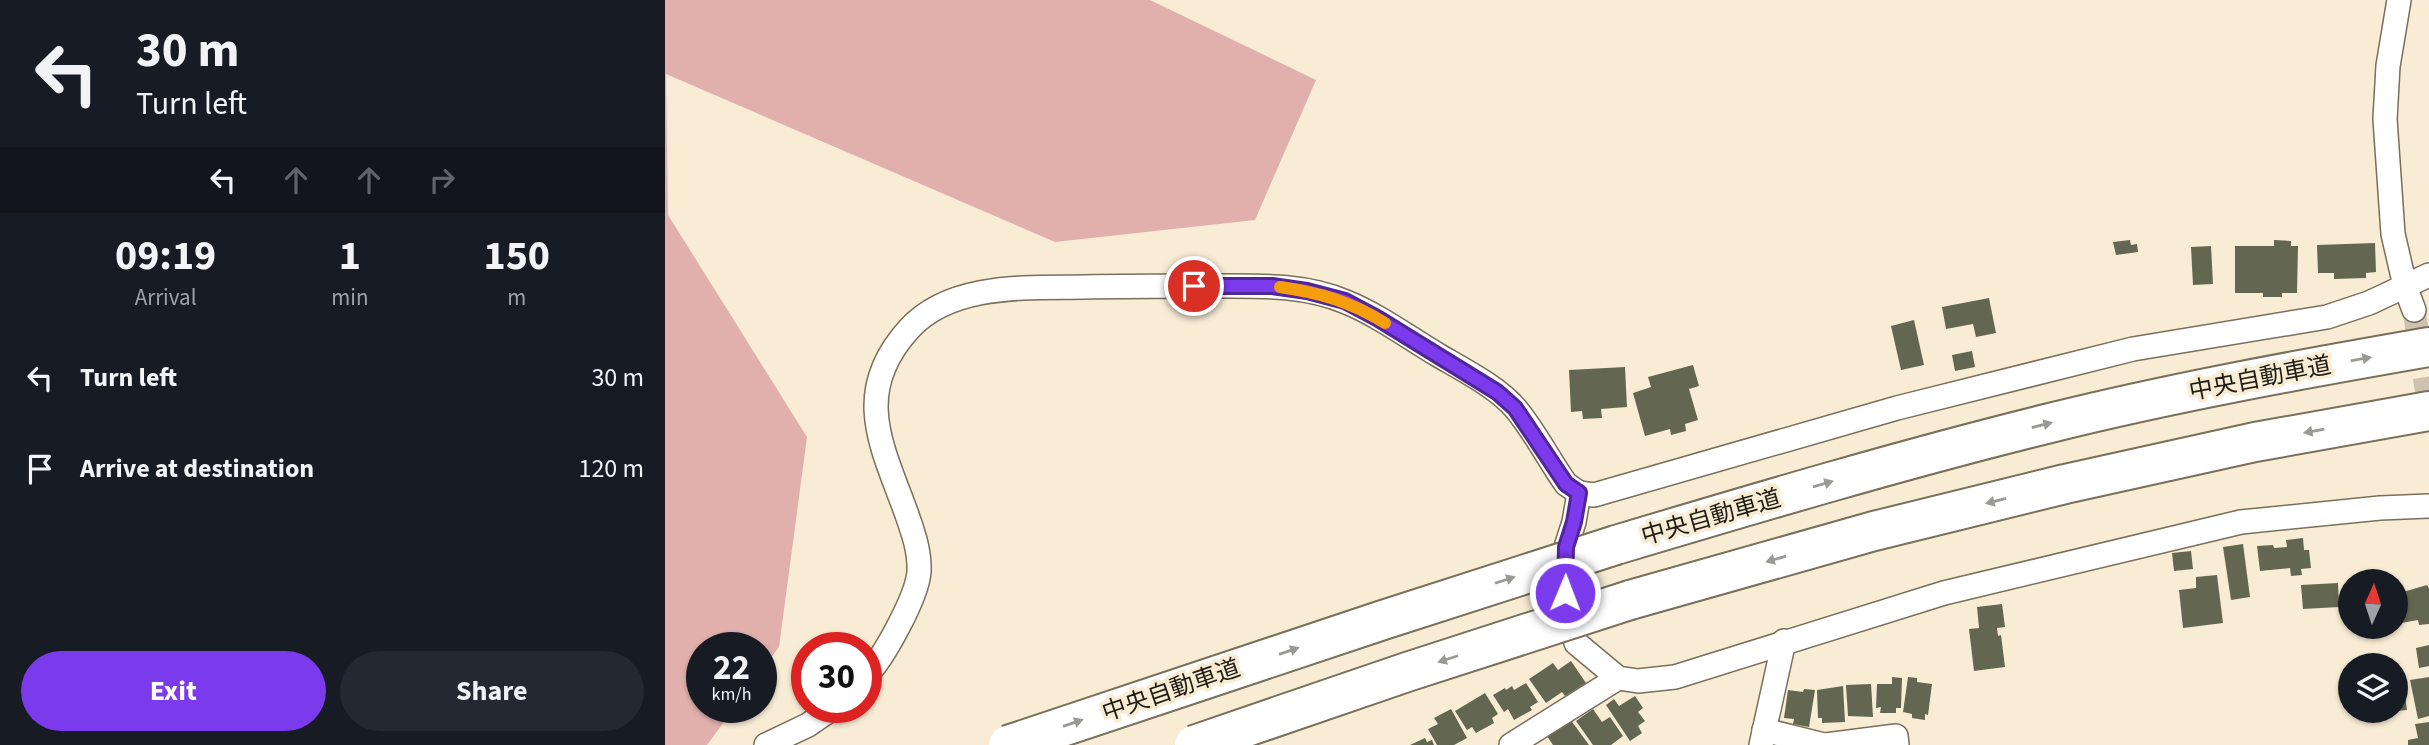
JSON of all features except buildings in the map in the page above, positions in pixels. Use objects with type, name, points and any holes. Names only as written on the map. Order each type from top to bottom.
[{"type":"highway","name":"中央自動車道","points":[[1009,745],[1616,545],[1869,470],[2051,422],[2242,380],[2429,347]]},
{"type":"highway","points":[[1194,745],[1630,600],[1874,531],[2065,484],[2255,442],[2429,411]]},
{"type":"street","points":[[2399,0],[2388,66],[2385,119],[2393,234],[2405,286],[2414,310]]},
{"type":"street","points":[[882,656],[903,616],[919,574],[916,541],[879,435],[875,415],[876,396],[884,370],[895,346],[903,336],[933,308],[962,296],[996,291],[1072,287],[1272,286],[1307,291],[1345,301],[1401,332],[1497,392],[1515,408],[1566,484],[1579,493],[1594,495],[1897,408],[2133,349],[2326,317],[2369,303],[2429,275]]},
{"type":"street","points":[[1579,493],[1566,547],[1565,593],[1576,643],[1618,677],[1639,681],[1675,677],[1944,593],[2241,522],[2380,508],[2429,506]]},
{"type":"street","points":[[1784,642],[1763,738],[1825,745],[1896,736],[1897,745]]},
{"type":"street","points":[[1511,745],[1618,677]]},
{"type":"street","points":[[766,745],[811,723]]},
{"type":"shaded area","points":[[665,0],[1150,0],[1316,80],[1255,220],[1055,242],[666,74],[668,215],[807,437],[779,647],[777,650],[777,632],[686,632],[686,723],[723,723],[707,745],[665,745]]},
{"type":"tunnel","points":[[2414,310],[2429,408]]},
{"type":"slow traffic","points":[[1280,287],[1345,301],[1385,323]]},
{"type":"route","points":[[1194,286],[1272,286],[1307,291],[1345,301],[1448,360],[1497,392],[1515,408],[1566,484],[1579,493],[1566,547],[1565,593]]}]
